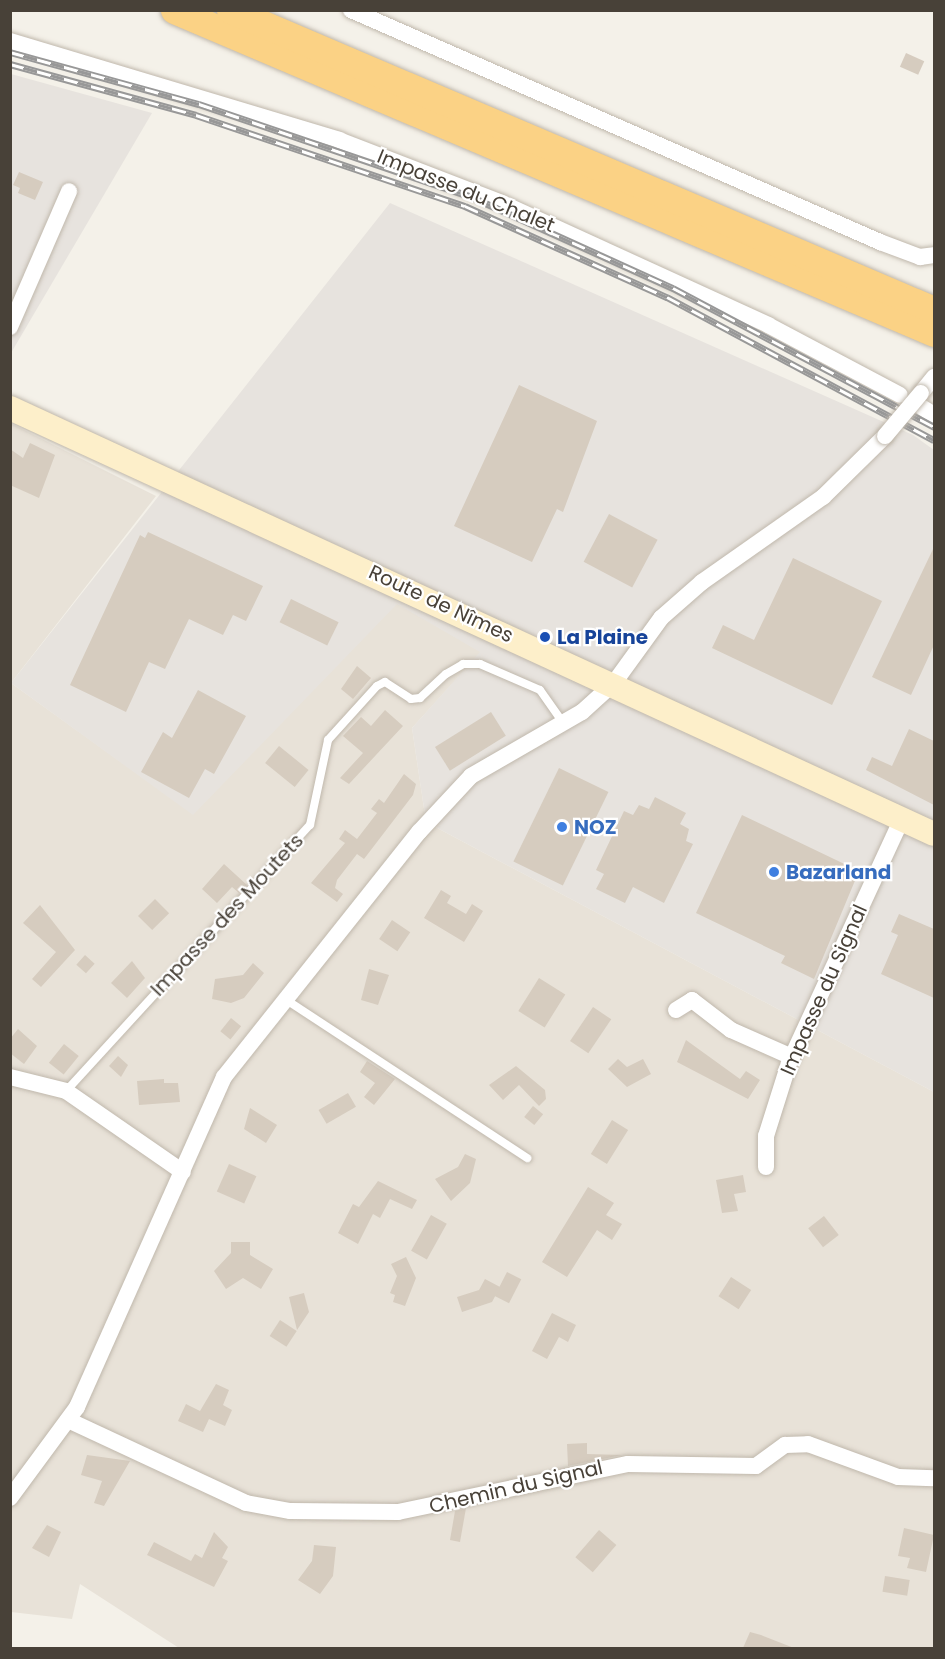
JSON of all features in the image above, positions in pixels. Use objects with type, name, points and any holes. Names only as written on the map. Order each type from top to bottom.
[{"type":"highway","points":[[174,10],[934,333]]},
{"type":"highway","points":[[230,10],[934,310]]},
{"type":"main road","name":"Route de Nîmes","points":[[10,408],[614,683],[934,834]]},
{"type":"street","points":[[351,10],[880,242],[920,257],[934,255]]},
{"type":"street","name":"Impasse du Chalet","points":[[10,41],[339,140],[502,203],[646,266],[900,395]]},
{"type":"street","points":[[10,327],[69,191]]},
{"type":"street","points":[[10,1498],[68,1420],[183,1172],[224,1077],[450,795],[497,759],[564,724],[614,683],[661,618],[702,582],[823,497],[885,436],[926,405],[934,377]]},
{"type":"street","name":"Impasse du Signal","points":[[765,1167],[766,1137],[792,1057],[902,819]]},
{"type":"street","points":[[676,1010],[692,1000],[731,1030],[792,1057]]},
{"type":"street","points":[[10,1077],[66,1091],[183,1172]]},
{"type":"street","name":"Chemin du Signal","points":[[68,1420],[246,1503],[290,1511],[398,1512],[628,1464],[756,1466],[785,1445],[808,1444],[898,1477],[934,1478]]},
{"type":"lane","name":"Impasse des Moutets","points":[[66,1091],[310,825],[323,752],[346,719],[385,682],[411,699],[420,698],[446,674],[463,664],[480,664],[540,690],[564,724]]},
{"type":"lane","points":[[285,999],[527,1158]]},
{"type":"shaded area","points":[[11,74],[152,113],[11,353]]},
{"type":"shaded area","points":[[390,203],[913,435],[934,450],[934,1092],[426,822],[412,728],[480,652],[397,604],[193,815],[11,683]]},
{"type":"shaded area","points":[[10,423],[156,496],[11,683],[193,814],[397,603],[481,652],[412,728],[426,822],[934,1092],[934,1648],[179,1648],[80,1584],[72,1619],[11,1612]]},
{"type":"building","points":[[906,53],[924,61],[918,75],[900,67]]},
{"type":"building","points":[[19,172],[43,182],[35,200],[18,193],[20,188],[13,185]]},
{"type":"building","points":[[519,385],[597,421],[563,512],[557,509],[532,562],[454,526]]},
{"type":"building","points":[[30,443],[55,455],[39,498],[10,485],[10,449],[23,458]]},
{"type":"building","points":[[609,514],[658,540],[632,588],[584,562]]},
{"type":"building","points":[[148,532],[263,586],[246,621],[233,615],[223,635],[189,619],[165,669],[149,662],[126,712],[70,685],[140,535],[145,538]]},
{"type":"building","points":[[934,547],[934,645],[911,695],[872,677]]},
{"type":"building","points":[[793,558],[882,601],[832,705],[712,648],[723,625],[754,640]]},
{"type":"building","points":[[291,599],[339,622],[327,646],[280,622]]},
{"type":"building","points":[[357,666],[371,678],[353,699],[341,689]]},
{"type":"building","points":[[198,690],[246,716],[214,774],[205,769],[189,798],[141,772],[163,732],[172,738]]},
{"type":"building","points":[[385,710],[403,726],[349,784],[340,778],[363,753],[343,736],[361,717],[371,726]]},
{"type":"building","points":[[491,712],[506,736],[450,771],[435,747]]},
{"type":"building","points":[[909,729],[934,741],[934,805],[866,770],[872,757],[892,766]]},
{"type":"building","points":[[279,746],[309,770],[295,787],[265,763]]},
{"type":"building","name":"NOZ","points":[[559,768],[608,792],[563,886],[513,861]]},
{"type":"building","points":[[404,774],[416,784],[413,795],[364,859],[357,854],[337,880],[335,888],[343,894],[337,902],[311,883],[345,843],[339,839],[345,830],[357,839],[377,813],[371,809],[379,799],[384,803]]},
{"type":"building","points":[[655,797],[686,813],[680,824],[689,829],[686,841],[693,844],[664,903],[633,887],[625,903],[596,889],[604,874],[596,870],[624,811],[633,815],[639,805],[649,809]]},
{"type":"building","points":[[742,815],[859,871],[814,979],[781,963],[785,956],[696,913]]},
{"type":"building","points":[[224,864],[247,885],[239,893],[232,887],[217,903],[202,889]]},
{"type":"building","points":[[441,890],[451,896],[447,903],[466,914],[472,904],[483,911],[464,942],[424,918]]},
{"type":"building","points":[[155,899],[169,913],[152,930],[138,916]]},
{"type":"building","points":[[40,905],[75,950],[41,987],[32,979],[56,952],[23,923]]},
{"type":"building","points":[[899,914],[934,929],[934,998],[881,974],[898,935],[891,932]]},
{"type":"building","points":[[392,920],[410,932],[397,951],[379,939]]},
{"type":"building","points":[[85,955],[95,964],[86,973],[76,965]]},
{"type":"building","points":[[132,961],[145,978],[127,998],[111,983]]},
{"type":"building","points":[[253,963],[264,973],[244,998],[231,1003],[212,999],[215,979],[243,975]]},
{"type":"building","points":[[369,969],[389,975],[378,1005],[361,1000]]},
{"type":"building","points":[[539,978],[565,994],[545,1028],[518,1011]]},
{"type":"building","points":[[593,1007],[611,1019],[588,1053],[570,1041]]},
{"type":"building","points":[[231,1018],[241,1026],[230,1039],[220,1031]]},
{"type":"building","points":[[18,1029],[37,1046],[24,1064],[10,1053],[10,1039]]},
{"type":"building","points":[[686,1040],[740,1079],[746,1071],[760,1080],[748,1099],[677,1062]]},
{"type":"building","points":[[64,1044],[79,1056],[64,1075],[49,1063]]},
{"type":"building","points":[[118,1056],[128,1065],[121,1077],[109,1066]]},
{"type":"building","points":[[618,1059],[627,1067],[643,1059],[651,1074],[627,1087],[608,1069]]},
{"type":"building","points":[[367,1061],[395,1079],[374,1105],[364,1097],[375,1083],[360,1072]]},
{"type":"building","points":[[516,1066],[545,1090],[546,1099],[539,1106],[519,1085],[503,1100],[489,1085]]},
{"type":"building","points":[[164,1079],[164,1083],[178,1083],[180,1102],[139,1105],[137,1081]]},
{"type":"building","points":[[348,1093],[356,1107],[327,1124],[319,1110]]},
{"type":"building","points":[[533,1106],[543,1114],[534,1125],[524,1117]]},
{"type":"building","points":[[250,1108],[277,1125],[266,1143],[244,1129]]},
{"type":"building","points":[[612,1120],[628,1130],[607,1164],[591,1154]]},
{"type":"building","points":[[465,1154],[476,1159],[470,1183],[451,1201],[435,1179],[458,1167]]},
{"type":"building","points":[[229,1164],[256,1176],[244,1204],[217,1191]]},
{"type":"building","points":[[743,1175],[746,1192],[734,1194],[738,1211],[722,1213],[716,1180]]},
{"type":"building","points":[[378,1181],[417,1200],[412,1209],[390,1199],[380,1218],[373,1214],[358,1244],[338,1233],[353,1204],[359,1207]]},
{"type":"building","points":[[588,1187],[614,1203],[606,1215],[622,1224],[612,1240],[597,1230],[567,1277],[542,1262]]},
{"type":"building","points":[[431,1215],[447,1224],[427,1260],[411,1251]]},
{"type":"building","points":[[824,1216],[839,1235],[823,1247],[808,1228]]},
{"type":"building","points":[[231,1242],[250,1242],[250,1255],[273,1269],[261,1289],[243,1278],[226,1289],[214,1271],[231,1253]]},
{"type":"building","points":[[406,1257],[416,1278],[405,1306],[393,1302],[395,1295],[390,1293],[397,1276],[391,1264]]},
{"type":"building","points":[[507,1272],[521,1279],[509,1303],[495,1296]]},
{"type":"building","points":[[731,1277],[751,1290],[739,1309],[718,1296]]},
{"type":"building","points":[[485,1279],[500,1287],[492,1302],[462,1312],[457,1297],[479,1290]]},
{"type":"building","points":[[304,1293],[309,1312],[297,1330],[289,1297]]},
{"type":"building","points":[[552,1313],[576,1325],[568,1342],[559,1337],[547,1359],[532,1351]]},
{"type":"building","points":[[280,1320],[297,1331],[286,1347],[270,1336]]},
{"type":"building","points":[[216,1384],[229,1390],[223,1405],[232,1410],[225,1426],[209,1419],[203,1432],[178,1421],[186,1404],[200,1411]]},
{"type":"building","points":[[587,1443],[587,1454],[622,1455],[568,1466],[567,1444]]},
{"type":"building","points":[[87,1455],[130,1461],[104,1506],[94,1503],[102,1481],[81,1475]]},
{"type":"building","points":[[466,1508],[460,1542],[450,1540],[455,1511]]},
{"type":"building","points":[[47,1525],[61,1532],[49,1557],[32,1548]]},
{"type":"building","points":[[904,1528],[934,1535],[926,1572],[907,1568],[910,1558],[898,1556]]},
{"type":"building","points":[[599,1530],[616,1545],[593,1572],[575,1557]]},
{"type":"building","points":[[214,1532],[228,1547],[222,1558],[228,1561],[214,1587],[147,1555],[154,1542],[191,1561],[195,1554],[202,1558]]},
{"type":"building","points":[[314,1545],[336,1547],[333,1576],[320,1594],[298,1580],[312,1561]]},
{"type":"building","points":[[885,1576],[910,1580],[907,1596],[882,1592]]},
{"type":"building","points":[[750,1632],[761,1635],[794,1648],[743,1648]]},
{"type":"railway","points":[[10,52],[199,104],[470,196],[673,288],[934,427]]},
{"type":"railway","points":[[10,64],[196,115],[465,206],[667,297],[934,440]]},
{"type":"place","name":"La Plaine","points":[[545,637]]},
{"type":"place","name":"NOZ","points":[[562,827]]},
{"type":"place","name":"Bazarland","points":[[774,872]]}]
